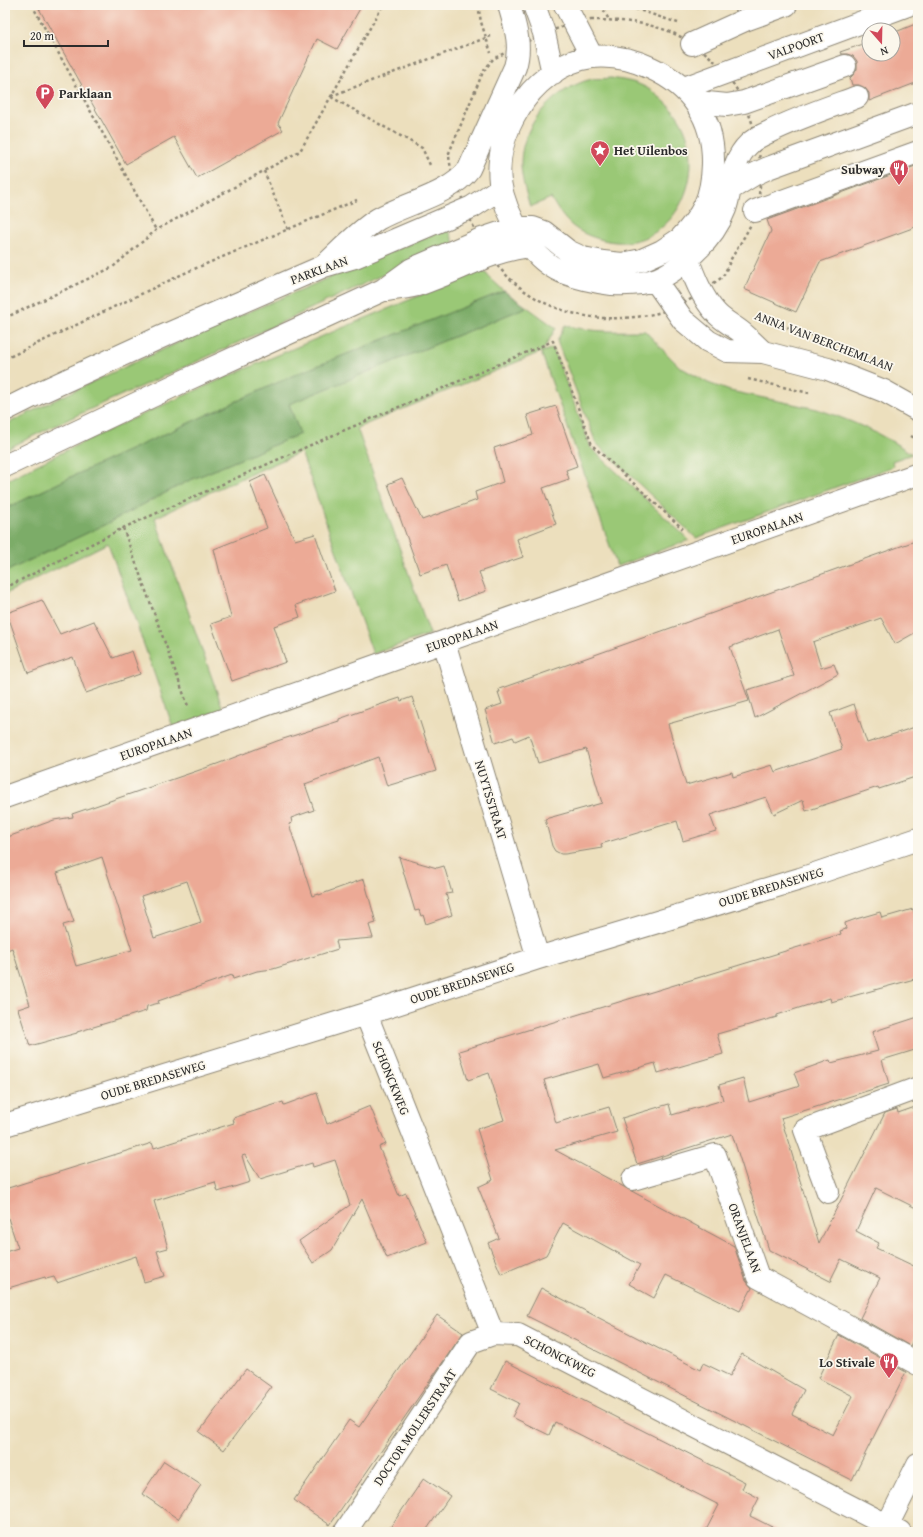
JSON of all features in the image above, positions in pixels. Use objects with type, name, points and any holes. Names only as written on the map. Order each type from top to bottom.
[{"type":"street","points":[[324,266],[362,231],[377,220],[398,208],[449,187],[465,174],[472,164],[515,67],[519,46],[509,5]]},
{"type":"street","points":[[534,5],[544,33],[554,73]]},
{"type":"street","points":[[565,5],[592,57]]},
{"type":"street","points":[[692,44],[745,20],[786,5]]},
{"type":"street","name":"VALPOORT","points":[[690,95],[908,5]]},
{"type":"street","points":[[5,466],[186,380],[383,290],[412,269],[479,240],[517,228],[533,228],[544,232],[568,251],[583,258],[622,264],[642,260],[662,251],[680,239],[693,225],[705,205],[712,184],[712,138],[706,122],[690,95],[660,72],[636,61],[616,57],[592,57],[580,59],[567,64],[537,85],[528,95],[512,119],[504,140],[500,160],[499,175],[501,188],[508,209],[517,228],[530,246],[558,270],[575,277],[602,283],[628,285],[641,284],[655,280],[673,271],[688,260],[706,241],[719,224],[725,208],[731,179],[739,154],[757,137],[783,125],[857,97]]},
{"type":"street","points":[[690,95],[727,105],[744,102],[845,66]]},
{"type":"street","points":[[731,179],[752,175],[918,113]]},
{"type":"street","points":[[756,211],[918,152]]},
{"type":"street","name":"PARKLAAN","points":[[5,410],[160,337],[324,266],[355,257],[466,210],[501,188]]},
{"type":"street","name":"ANNA VAN BERCHEMLAAN","points":[[680,239],[702,293],[710,305],[722,318],[740,331],[762,352]]},
{"type":"street","points":[[383,290],[419,285],[488,256],[530,246]]},
{"type":"street","name":"ANNA VAN BERCHEMLAAN","points":[[655,280],[683,320],[708,341],[727,351],[762,352],[847,376],[884,391],[918,410]]},
{"type":"street","name":"EUROPALAAN","points":[[5,797],[918,474]]},
{"type":"street","name":"NUYTSSTRAAT","points":[[444,642],[538,958]]},
{"type":"street","name":"OUDE BREDASEWEG","points":[[5,1125],[366,1014],[538,958],[800,879],[918,839]]},
{"type":"street","name":"SCHONCKWEG","points":[[366,1014],[493,1334],[518,1335],[890,1530]]},
{"type":"street","points":[[828,1192],[805,1130],[918,1088]]},
{"type":"street","name":"ORANJELAAN","points":[[633,1179],[716,1155],[758,1277],[918,1364]]},
{"type":"street","name":"DOCTOR MOLLERSTRAAT","points":[[345,1532],[471,1342],[493,1334]]},
{"type":"street","points":[[890,1530],[918,1464]]},
{"type":"path","points":[[32,5],[156,230]]},
{"type":"path","points":[[5,318],[113,267],[156,230],[300,151],[383,5]]},
{"type":"path","points":[[478,5],[485,38],[493,59]]},
{"type":"path","points":[[601,5],[609,20]]},
{"type":"path","points":[[624,5],[712,35]]},
{"type":"path","points":[[331,96],[485,38]]},
{"type":"path","points":[[331,96],[422,148],[431,169],[437,166]]},
{"type":"path","points":[[264,171],[288,230]]},
{"type":"path","points":[[5,359],[187,272],[360,199]]},
{"type":"path","points":[[722,277],[724,281]]},
{"type":"path","name":"ANNA VAN BERCHEMLAAN","points":[[768,321],[838,344]]},
{"type":"path","points":[[5,588],[123,528],[553,341],[592,445],[705,550]]},
{"type":"path","points":[[123,528],[196,730]]},
{"type":"green space","points":[[611,78],[639,84],[651,90],[663,100],[681,121],[689,146],[691,171],[684,196],[672,217],[654,233],[630,241],[603,240],[585,234],[572,226],[566,220],[551,198],[530,207],[522,174],[521,162],[527,134],[543,109],[565,90],[578,84],[592,79]]},
{"type":"green space","points":[[448,228],[454,243],[77,415],[5,450],[5,425],[169,347]]},
{"type":"green space","points":[[482,268],[504,291],[292,376],[73,476],[5,509],[5,481],[115,427],[227,377]]},
{"type":"green space","points":[[504,291],[527,307],[289,404],[300,434],[188,481],[106,524],[5,572],[5,509],[73,476],[292,376]]},
{"type":"green space","points":[[527,307],[556,328],[542,352],[553,348],[591,448],[689,540],[617,566],[541,352],[357,428],[430,634],[373,654],[301,452],[155,518],[223,709],[173,727],[108,543],[5,594],[5,572],[106,524],[188,481],[300,434],[289,404]]},
{"type":"green space","points":[[565,325],[576,328],[596,330],[645,331],[680,367],[708,383],[730,391],[817,409],[829,413],[878,434],[912,454],[892,461],[894,466],[696,538],[596,443],[557,341]]},
{"type":"building","points":[[37,5],[362,5],[337,49],[317,39],[278,123],[283,130],[197,178],[174,137],[126,164]]},
{"type":"building","points":[[918,23],[918,82],[869,101],[869,93],[865,88],[859,85],[852,85],[850,78],[857,69],[857,61],[853,56],[841,54],[840,52],[861,45],[861,62],[901,62],[901,30]]},
{"type":"building","points":[[918,165],[918,226],[820,262],[796,312],[744,289],[771,231],[767,220]]},
{"type":"building","points":[[556,406],[577,466],[566,470],[569,479],[543,488],[556,524],[517,539],[523,557],[479,572],[486,591],[458,601],[446,565],[420,574],[388,484],[402,478],[422,520],[477,500],[475,492],[503,482],[494,448],[533,435],[527,415]]},
{"type":"building","points":[[265,475],[295,540],[315,534],[335,591],[296,605],[300,617],[274,626],[286,662],[232,681],[211,624],[231,617],[214,549],[267,528],[250,482]]},
{"type":"building","points":[[918,540],[918,631],[895,644],[881,618],[813,642],[821,668],[834,664],[838,674],[755,718],[747,690],[794,676],[778,629],[730,647],[749,701],[668,724],[686,785],[732,772],[733,777],[772,765],[775,772],[842,749],[830,713],[854,704],[867,743],[918,726],[918,776],[879,789],[878,787],[806,811],[803,800],[774,814],[766,797],[710,815],[716,831],[683,841],[677,821],[601,844],[602,848],[565,854],[555,851],[552,846],[545,819],[602,803],[586,749],[538,763],[529,735],[515,741],[513,737],[495,743],[485,710],[502,704],[498,692],[500,692],[499,689]]},
{"type":"building","points":[[42,600],[60,634],[94,621],[113,658],[132,651],[140,674],[86,693],[73,657],[28,673],[7,613]]},
{"type":"building","points":[[412,697],[436,771],[387,786],[378,757],[305,784],[314,810],[291,818],[292,823],[289,824],[312,896],[319,895],[364,879],[376,923],[369,925],[373,938],[336,941],[338,949],[273,969],[257,971],[233,979],[232,975],[158,1001],[159,1003],[147,1006],[146,1011],[30,1046],[18,1009],[30,1005],[12,948],[5,951],[5,838],[54,820],[73,817],[72,814],[217,764],[277,741],[339,721],[339,719],[376,706],[400,698],[401,701]],"holes":[[[102,857],[132,950],[76,966],[63,925],[74,922],[57,873]],[[187,881],[201,922],[154,938],[141,896]]]},
{"type":"building","points":[[399,857],[437,868],[444,866],[452,893],[446,894],[452,915],[426,924],[423,915],[421,916],[419,910],[415,911]]},
{"type":"building","points":[[913,909],[918,924],[918,978],[831,1002],[830,998],[777,1015],[777,1017],[717,1034],[723,1054],[658,1073],[655,1063],[604,1078],[599,1064],[544,1080],[556,1123],[609,1107],[617,1132],[555,1150],[734,1246],[746,1281],[752,1288],[740,1311],[666,1275],[654,1298],[629,1284],[640,1265],[563,1223],[546,1255],[501,1274],[488,1243],[499,1238],[478,1187],[493,1180],[477,1129],[504,1120],[489,1073],[468,1080],[459,1051],[841,934],[840,931],[846,929],[845,923],[856,919],[880,912],[882,918]]},
{"type":"building","points":[[918,1017],[918,1049],[882,1060],[889,1084],[781,1118],[819,1243],[885,1113],[897,1109],[898,1113],[918,1106],[918,1209],[876,1188],[856,1231],[879,1243],[876,1248],[918,1268],[918,1330],[910,1346],[860,1318],[880,1278],[841,1259],[831,1279],[832,1282],[769,1250],[732,1134],[637,1164],[622,1118],[669,1104],[672,1115],[723,1100],[719,1085],[743,1078],[749,1102],[797,1087],[799,1086],[794,1073],[830,1060],[831,1063],[878,1051],[872,1032]]},
{"type":"building","points":[[317,1093],[327,1124],[370,1106],[386,1144],[379,1147],[399,1196],[406,1193],[427,1242],[387,1258],[362,1199],[332,1250],[313,1263],[299,1241],[350,1205],[335,1160],[313,1167],[312,1163],[260,1179],[245,1155],[242,1156],[250,1182],[218,1192],[215,1182],[154,1201],[168,1248],[157,1251],[165,1276],[144,1282],[136,1256],[57,1283],[54,1277],[46,1279],[45,1277],[5,1289],[5,1252],[18,1248],[5,1209],[5,1189],[152,1143],[154,1148],[234,1123],[233,1118],[283,1102],[284,1105]]},
{"type":"building","points":[[541,1288],[700,1370],[703,1363],[730,1376],[742,1354],[804,1390],[792,1414],[833,1435],[853,1396],[818,1378],[839,1335],[906,1372],[852,1480],[527,1316]]},
{"type":"building","points":[[437,1315],[463,1333],[330,1525],[294,1500],[349,1420],[359,1427]]},
{"type":"building","points":[[505,1361],[745,1482],[742,1489],[759,1498],[750,1516],[782,1532],[705,1532],[719,1505],[555,1422],[549,1435],[512,1417],[519,1403],[491,1389]]},
{"type":"building","points":[[246,1369],[271,1387],[224,1450],[199,1432]]},
{"type":"building","points":[[164,1461],[201,1485],[178,1519],[142,1494]]},
{"type":"building","points":[[424,1478],[450,1496],[425,1532],[387,1532]]},
{"type":"place","name":"Parklaan","points":[[45,110]]},
{"type":"place","name":"Het Uilenbos","points":[[600,167]]},
{"type":"place","name":"Subway","points":[[899,186]]},
{"type":"place","name":"Lo Stivale","points":[[889,1379]]}]
